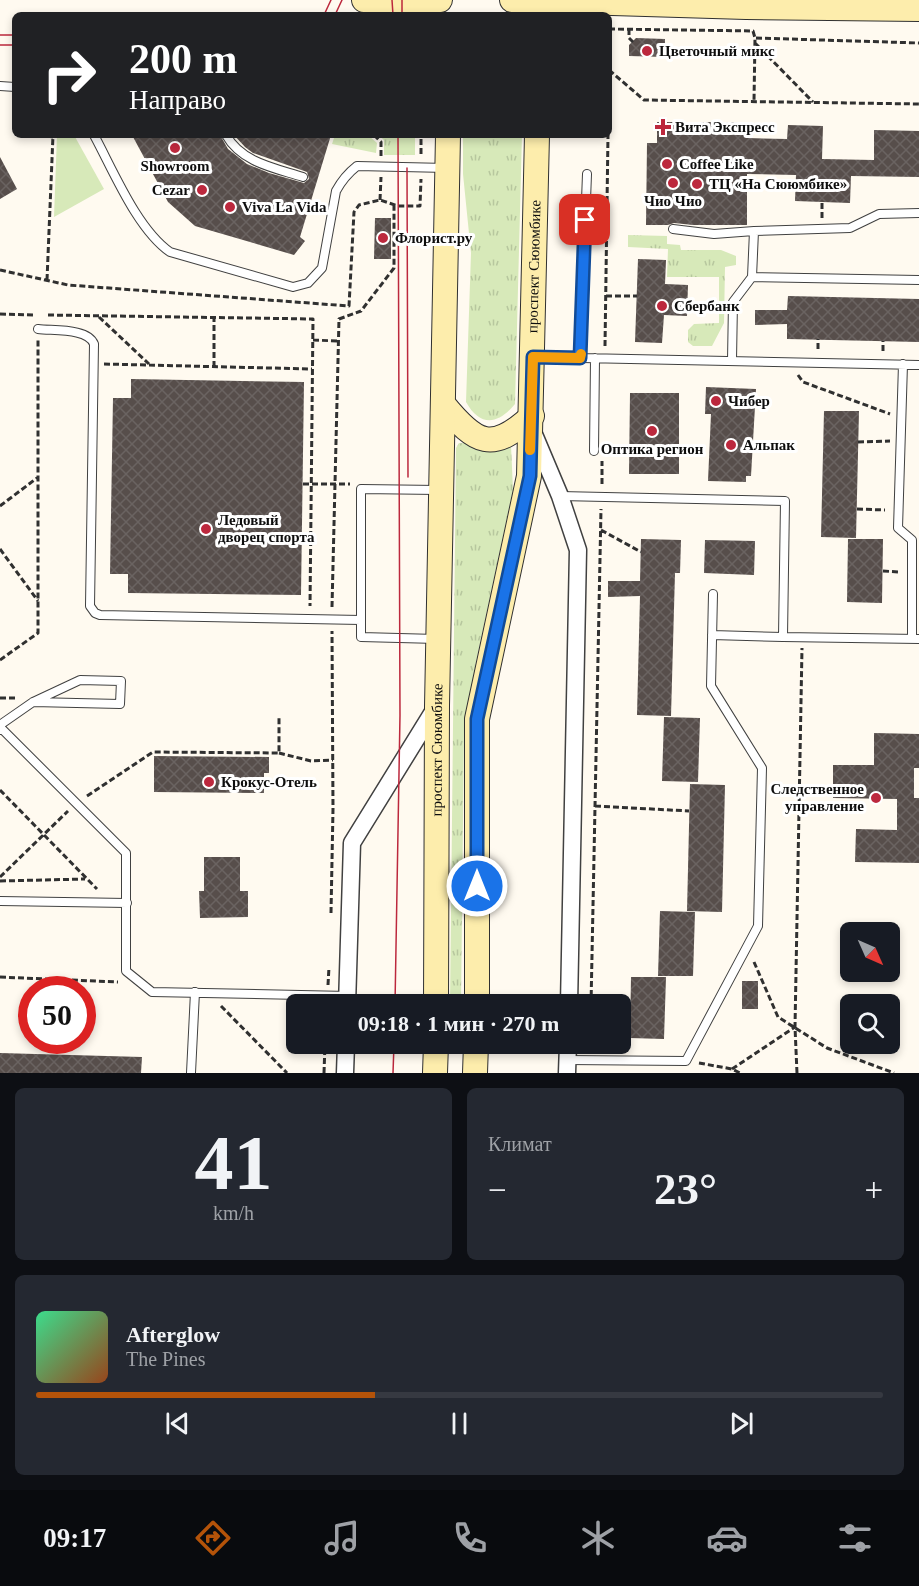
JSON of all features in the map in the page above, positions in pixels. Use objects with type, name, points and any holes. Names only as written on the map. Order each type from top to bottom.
[{"type":"main road","points":[[364,0],[422,8],[440,0]]},
{"type":"main road","points":[[512,0],[746,7],[919,9]]},
{"type":"main road","points":[[592,12],[609,2]]},
{"type":"main road","name":"проспект Сююмбике","points":[[436,994],[437,706],[448,138]]},
{"type":"main road","name":"проспект Сююмбике","points":[[477,994],[477,719],[530,476],[537,138]]},
{"type":"main road","points":[[444,405],[464,429],[483,440],[501,438],[532,422]]},
{"type":"main road","points":[[435,1073],[436,1054]]},
{"type":"main road","points":[[475,1073],[476,1054]]},
{"type":"street","points":[[532,422],[578,550],[568,994]]},
{"type":"street","points":[[347,994],[352,843],[437,706]]},
{"type":"street","points":[[345,1073],[346,1054]]},
{"type":"lane","points":[[96,138],[144,226],[163,247],[170,252],[293,287],[308,283],[322,268],[336,190],[357,166],[448,168]]},
{"type":"lane","points":[[228,138],[235,148],[253,161],[303,177]]},
{"type":"lane","points":[[580,358],[587,174]]},
{"type":"lane","points":[[673,229],[714,234],[850,228],[879,214],[919,213]]},
{"type":"lane","points":[[732,360],[733,302],[752,277],[754,231]]},
{"type":"lane","points":[[752,277],[919,280]]},
{"type":"lane","points":[[38,330],[85,334],[94,344],[90,606],[92,609],[100,615],[361,620]]},
{"type":"lane","points":[[533,357],[919,365]]},
{"type":"lane","points":[[595,358],[598,451]]},
{"type":"lane","points":[[712,635],[915,639],[912,540],[897,528],[903,364]]},
{"type":"lane","points":[[438,639],[361,637],[361,489],[442,490]]},
{"type":"lane","points":[[560,496],[786,501],[783,637]]},
{"type":"lane","points":[[567,1059],[686,1061],[758,926],[762,768],[711,686],[713,594]]},
{"type":"lane","points":[[0,725],[33,702],[80,680],[121,681],[120,704],[33,702]]},
{"type":"lane","points":[[0,730],[3,730],[126,853],[126,971],[152,992],[287,994]]},
{"type":"lane","points":[[0,901],[127,903]]},
{"type":"lane","points":[[191,1073],[195,992]]},
{"type":"path","points":[[612,29],[753,31],[755,41],[754,102]]},
{"type":"path","points":[[629,29],[629,38],[633,42]]},
{"type":"path","points":[[755,41],[919,43]]},
{"type":"path","points":[[755,41],[813,103]]},
{"type":"path","points":[[612,73],[644,100],[919,104]]},
{"type":"path","points":[[47,280],[53,138]]},
{"type":"path","points":[[377,138],[381,142]]},
{"type":"path","points":[[380,200],[398,206],[420,206],[421,138]]},
{"type":"path","points":[[604,358],[608,138]]},
{"type":"path","points":[[331,914],[332,620],[337,341],[339,319],[361,311],[394,268],[394,204]]},
{"type":"path","points":[[605,296],[637,296]]},
{"type":"path","points":[[349,306],[349,315]]},
{"type":"path","points":[[0,314],[313,319],[310,619]]},
{"type":"path","points":[[0,660],[39,633],[38,315]]},
{"type":"path","points":[[98,316],[150,365]]},
{"type":"path","points":[[214,318],[214,367]]},
{"type":"path","points":[[313,340],[337,341]]},
{"type":"path","points":[[788,362],[803,382],[901,418]]},
{"type":"path","points":[[92,364],[312,369]]},
{"type":"path","points":[[858,442],[900,441]]},
{"type":"path","points":[[591,994],[602,497],[598,451]]},
{"type":"path","points":[[0,506],[38,478]]},
{"type":"path","points":[[303,484],[334,484]]},
{"type":"path","points":[[857,508],[898,510]]},
{"type":"path","points":[[601,530],[641,552]]},
{"type":"path","points":[[0,549],[39,602]]},
{"type":"path","points":[[797,1073],[795,1027],[802,637]]},
{"type":"path","points":[[279,717],[279,753]]},
{"type":"path","points":[[0,877],[76,803],[153,752],[279,753],[311,761],[333,760]]},
{"type":"path","points":[[0,790],[111,903]]},
{"type":"path","points":[[595,806],[689,811]]},
{"type":"path","points":[[0,881],[86,879]]},
{"type":"path","points":[[747,947],[778,1017],[827,1048],[894,1073]]},
{"type":"path","points":[[328,994],[330,960]]},
{"type":"path","points":[[0,977],[141,983]]},
{"type":"path","points":[[206,992],[287,1073]]},
{"type":"path","points":[[732,1069],[795,1027]]},
{"type":"path","points":[[324,1073],[325,1054]]},
{"type":"path","points":[[686,1061],[732,1069],[740,1073]]},
{"type":"green space","points":[[57,138],[76,138],[104,189],[54,217]]},
{"type":"green space","points":[[334,138],[371,138],[377,143],[376,153],[332,144]]},
{"type":"green space","points":[[382,138],[415,138],[415,155],[384,155],[384,140]]},
{"type":"green space","points":[[463,138],[522,138],[515,404],[502,416],[489,420],[477,416],[466,402],[471,253],[463,174]]},
{"type":"green space","points":[[628,235],[667,236],[667,244],[680,245],[681,250],[721,250],[736,256],[736,265],[725,267],[724,323],[712,346],[693,346],[688,342],[688,330],[694,324],[719,323],[719,277],[667,277],[668,249],[628,247]]},
{"type":"green space","points":[[459,443],[511,445],[513,490],[464,729],[461,994],[450,994],[456,448]]},
{"type":"building","name":"Цветочный микс","points":[[636,38],[665,39],[665,57],[629,56],[629,45]]},
{"type":"building","points":[[657,122],[748,122],[747,138],[787,139],[788,125],[823,126],[822,159],[874,160],[874,130],[919,131],[919,177],[851,176],[850,203],[795,201],[796,175],[747,174],[747,225],[674,223],[646,225],[647,143],[657,143]]},
{"type":"building","points":[[134,138],[222,138],[228,149],[247,164],[304,183],[309,179],[307,172],[253,153],[237,138],[330,138],[300,237],[305,241],[294,255],[195,226],[168,202]]},
{"type":"building","points":[[0,157],[17,189],[0,199]]},
{"type":"building","name":"Флорист.ру","points":[[375,218],[391,218],[391,259],[374,259]]},
{"type":"building","name":"Сбербанк","points":[[638,259],[666,260],[665,284],[688,285],[687,316],[664,315],[662,343],[635,342]]},
{"type":"building","points":[[788,296],[919,299],[919,342],[787,339],[787,324],[755,325],[755,310],[787,310]]},
{"type":"building","name":"Ледовый дворец спорта","points":[[131,379],[304,382],[301,595],[128,593],[128,574],[110,574],[113,398],[131,398]]},
{"type":"building","name":"Альпак","points":[[706,387],[756,389],[751,476],[746,476],[746,482],[708,481],[711,414],[705,414]]},
{"type":"building","points":[[630,393],[679,393],[679,474],[629,474]]},
{"type":"building","points":[[824,411],[859,411],[856,538],[821,537]]},
{"type":"building","points":[[641,539],[681,540],[680,573],[675,573],[671,716],[637,715],[640,596],[608,597],[608,581],[640,581]]},
{"type":"building","points":[[848,539],[883,539],[882,603],[847,602]]},
{"type":"building","points":[[705,540],[755,541],[754,575],[704,573]]},
{"type":"building","points":[[664,717],[700,718],[698,782],[662,781]]},
{"type":"building","name":"Следственное управление","points":[[874,733],[919,734],[919,768],[914,768],[914,798],[919,798],[919,863],[855,862],[856,829],[897,830],[897,799],[833,798],[833,765],[874,765]]},
{"type":"building","name":"Крокус-Отель","points":[[154,756],[269,757],[269,773],[264,773],[264,793],[154,792]]},
{"type":"building","points":[[690,784],[725,785],[722,912],[687,911]]},
{"type":"building","points":[[204,857],[240,857],[240,891],[248,891],[248,917],[200,918],[199,891],[204,891]]},
{"type":"building","points":[[660,911],[695,912],[693,976],[658,976]]},
{"type":"building","points":[[631,977],[666,977],[664,1039],[631,1038]]},
{"type":"building","points":[[742,981],[758,981],[758,1009],[742,1009]]},
{"type":"building","points":[[0,1053],[142,1057],[141,1073],[0,1073]]},
{"type":"tram line","points":[[325,12],[331,0]]},
{"type":"tram line","points":[[336,12],[342,0]]},
{"type":"tram line","points":[[392,0],[393,12]]},
{"type":"tram line","points":[[402,0],[402,12]]},
{"type":"tram line","points":[[0,35],[12,35]]},
{"type":"tram line","points":[[0,45],[12,45]]},
{"type":"tram line","points":[[395,994],[400,715],[398,138]]},
{"type":"tram line","points":[[407,168],[408,477]]},
{"type":"tram line","points":[[393,1073],[394,1054]]},
{"type":"slow traffic","points":[[530,450],[533,357],[580,358],[581,354]]},
{"type":"place","name":"Цветочный микс","points":[[647,51]]},
{"type":"place","name":"Вита Экспресс","points":[[663,127]]},
{"type":"place","name":"Showroom","points":[[175,148]]},
{"type":"place","name":"Coffee Like","points":[[667,164]]},
{"type":"place","name":"Чио Чио","points":[[673,183]]},
{"type":"place","name":"ТЦ «На Сююмбике»","points":[[697,184]]},
{"type":"place","name":"Cezar","points":[[202,190]]},
{"type":"place","name":"Viva La Vida","points":[[230,207]]},
{"type":"place","name":"Флорист.ру","points":[[383,238]]},
{"type":"place","name":"Сбербанк","points":[[662,306]]},
{"type":"place","name":"Чибер","points":[[716,401]]},
{"type":"place","name":"Оптика регион","points":[[652,431]]},
{"type":"place","name":"Альпак","points":[[731,445]]},
{"type":"place","name":"Ледовый дворец спорта","points":[[206,529]]},
{"type":"place","name":"Крокус-Отель","points":[[209,782]]},
{"type":"place","name":"Следственное управление","points":[[876,798]]},
{"type":"route","points":[[477,886],[477,719],[530,476],[533,357],[580,358],[585,220]]}]
